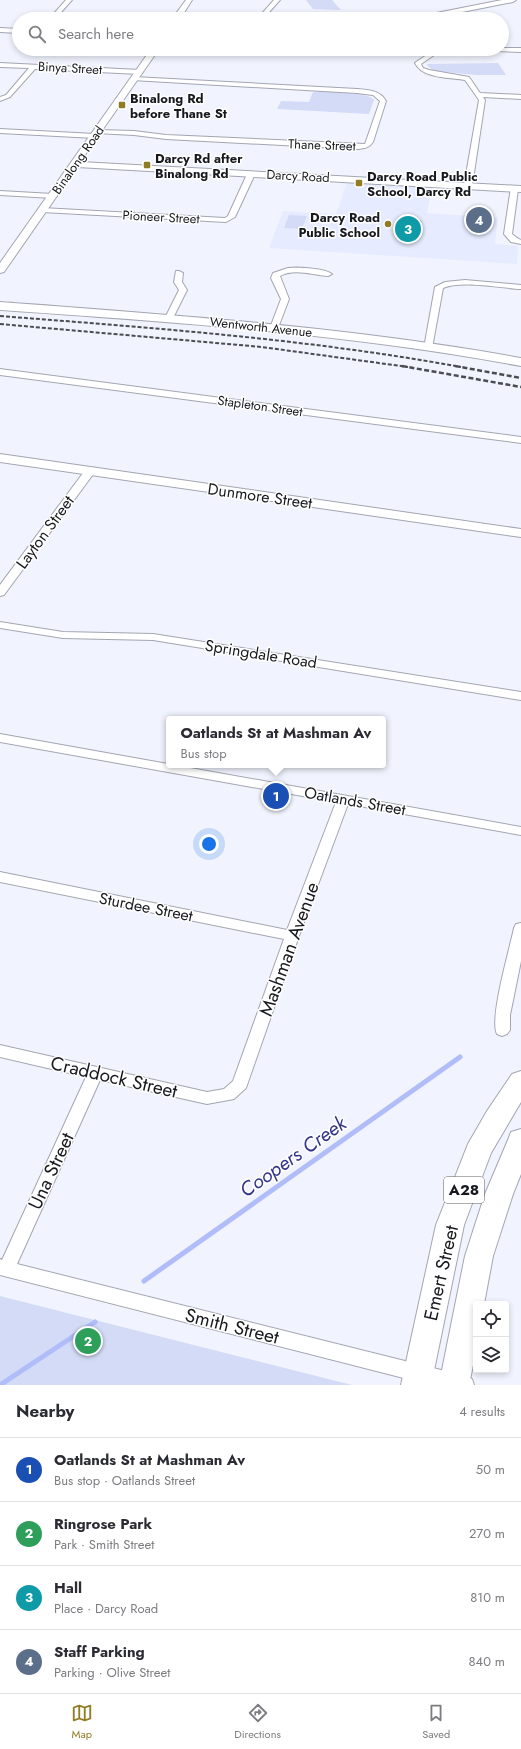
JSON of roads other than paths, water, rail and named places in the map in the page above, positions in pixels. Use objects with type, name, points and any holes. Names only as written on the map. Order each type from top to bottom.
[{"type":"highway","name":"Emert Street","points":[[417,1379],[450,1225],[478,1152],[496,1119],[521,1081]]},
{"type":"highway","name":"Emert Street","points":[[458,1384],[479,1256],[499,1194],[521,1140]]},
{"type":"main road","name":"Wentworth Avenue","points":[[0,306],[169,318],[274,328],[521,362]]},
{"type":"main road","name":"Dunmore Street","points":[[0,458],[521,533]]},
{"type":"street","points":[[58,12],[69,0]]},
{"type":"street","points":[[181,12],[189,0]]},
{"type":"street","points":[[266,12],[277,0]]},
{"type":"street","points":[[452,12],[513,0]]},
{"type":"street","points":[[0,30],[12,31]]},
{"type":"street","points":[[509,50],[521,50]]},
{"type":"street","name":"Binalong Road","points":[[0,270],[76,164],[150,56]]},
{"type":"street","points":[[429,56],[418,63],[421,70],[467,78],[482,100],[468,186]]},
{"type":"street","name":"Binya Street","points":[[0,65],[140,72]]},
{"type":"street","points":[[1,99],[8,96],[33,66]]},
{"type":"street","name":"Thane Street","points":[[96,134],[358,147],[367,146],[370,142],[383,101],[380,96],[374,93],[357,91],[134,79]]},
{"type":"street","points":[[480,96],[521,98]]},
{"type":"street","points":[[0,131],[96,134]]},
{"type":"street","name":"Darcy Road","points":[[76,164],[517,189]]},
{"type":"street","name":"Pioneer Street","points":[[42,210],[226,220],[231,217],[251,174]]},
{"type":"street","points":[[517,189],[508,234],[514,240],[521,242]]},
{"type":"street","points":[[0,193],[53,196]]},
{"type":"street","points":[[274,328],[285,299],[276,275],[280,272],[290,270],[328,274]]},
{"type":"street","points":[[169,318],[183,290],[178,282],[179,273]]},
{"type":"street","points":[[428,348],[439,287],[441,285],[453,282],[521,287]]},
{"type":"street","name":"Stapleton Street","points":[[0,372],[521,440]]},
{"type":"street","name":"Layton Street","points":[[0,593],[90,471]]},
{"type":"street","name":"Springdale Road","points":[[0,625],[63,635],[152,637],[521,696]]},
{"type":"street","name":"Oatlands Street","points":[[0,738],[166,767]]},
{"type":"street","name":"Oatlands Street","points":[[169,768],[521,831]]},
{"type":"street","name":"Mashman Avenue","points":[[228,1095],[240,1084],[292,936],[344,799]]},
{"type":"street","name":"Sturdee Street","points":[[0,877],[292,936]]},
{"type":"street","points":[[502,1030],[502,1015],[521,928]]},
{"type":"street","name":"Craddock Street","points":[[0,1051],[207,1098],[228,1095]]},
{"type":"street","name":"Una Street","points":[[3,1268],[96,1072]]},
{"type":"street","name":"Smith Street","points":[[3,1268],[417,1379],[458,1384]]},
{"type":"waterway","name":"Coopers Creek","points":[[144,1281],[460,1057]]},
{"type":"waterway","name":"Coopers Creek","points":[[0,1385],[95,1322]]},
{"type":"railway","points":[[0,316],[173,330],[289,342],[404,357],[461,367]]},
{"type":"railway","points":[[0,324],[262,347],[407,367]]},
{"type":"railway","points":[[402,366],[407,367]]},
{"type":"railway","points":[[455,366],[521,378]]},
{"type":"railway","points":[[407,367],[521,387]]},
{"type":"place","name":"Binalong Rd before Thane St","points":[[122,105]]},
{"type":"place","name":"Darcy Rd after Binalong Rd","points":[[147,165]]},
{"type":"place","name":"Darcy Road Public School, Darcy Rd","points":[[359,183]]},
{"type":"place","name":"Staff Parking","points":[[479,220]]},
{"type":"place","name":"Darcy Road Public School","points":[[388,224]]},
{"type":"place","name":"Hall","points":[[408,229]]},
{"type":"place","name":"Oatlands St at Mashman Av","points":[[276,796]]},
{"type":"place","name":"Ringrose Park","points":[[88,1341]]}]
